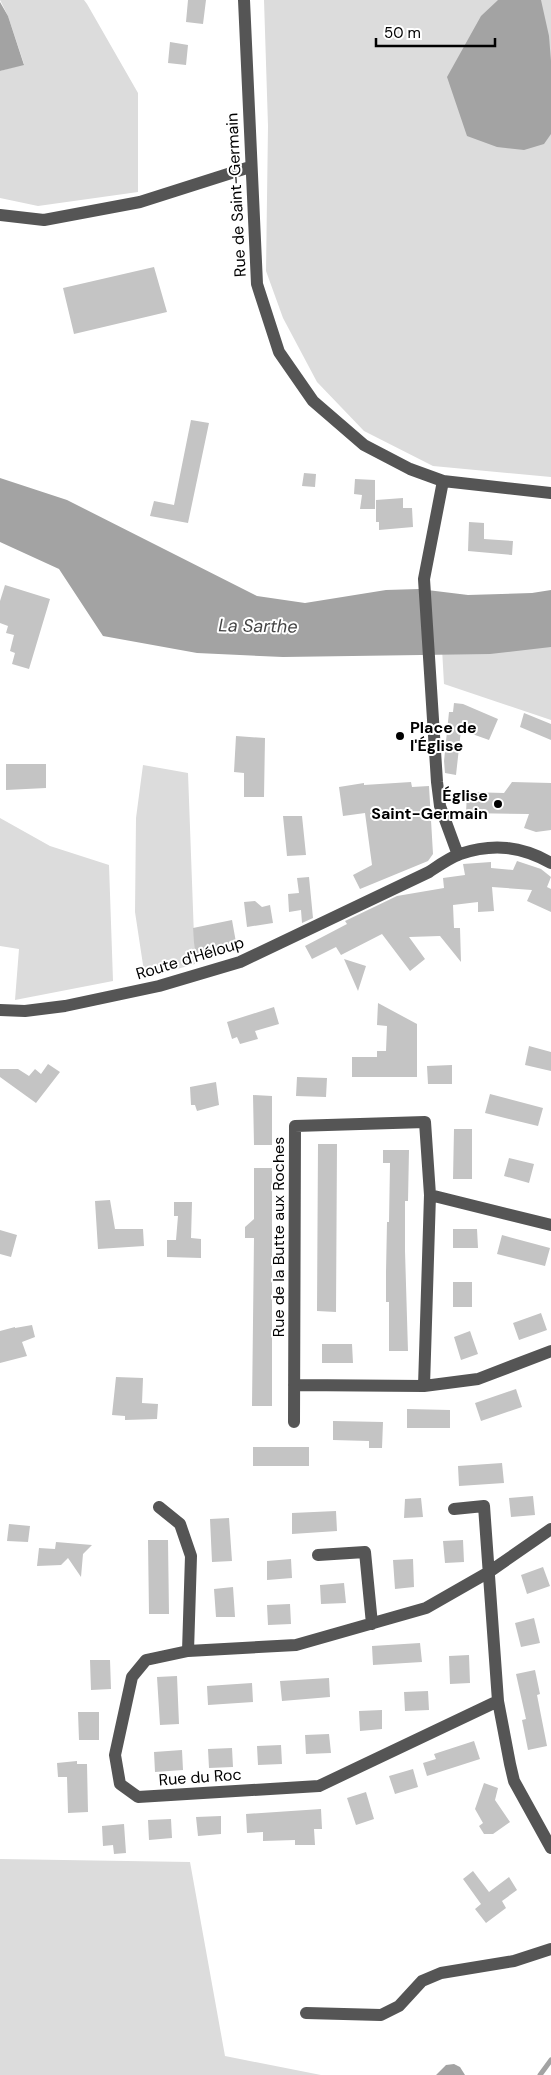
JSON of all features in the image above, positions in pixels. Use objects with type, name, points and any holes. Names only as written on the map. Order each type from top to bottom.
[{"type":"street","name":"Rue de Saint-Germain","points":[[244,0],[250,167],[257,284],[279,352],[314,402],[364,445],[410,470],[443,481],[551,494]]},
{"type":"street","points":[[0,215],[44,220],[140,202],[250,167]]},
{"type":"street","points":[[443,481],[424,579],[440,806],[458,855]]},
{"type":"street","name":"Route d'Héloup","points":[[0,1010],[25,1011],[65,1006],[158,986],[240,962],[429,872],[458,855],[485,848],[516,848],[534,853],[551,863]]},
{"type":"street","name":"Rue de la Butte aux Roches","points":[[294,1422],[294,1126],[425,1122],[430,1195],[424,1386]]},
{"type":"street","points":[[430,1195],[551,1225]]},
{"type":"street","points":[[294,1385],[424,1386],[478,1379],[551,1351]]},
{"type":"street","points":[[454,1509],[484,1506],[498,1701],[514,1781],[551,1848]]},
{"type":"street","points":[[159,1507],[180,1524],[191,1556],[188,1651]]},
{"type":"street","name":"Rue du Roc","points":[[498,1701],[319,1786],[138,1797],[120,1784],[115,1755],[132,1677],[146,1660],[188,1651],[296,1645],[426,1608],[489,1572],[551,1529]]},
{"type":"street","points":[[318,1555],[365,1552],[372,1624]]},
{"type":"street","points":[[306,2013],[381,2015],[399,2006],[422,1981],[441,1973],[514,1961],[551,1949]]},
{"type":"shaded area","points":[[0,0],[84,0],[87,4],[138,93],[138,192],[38,206],[0,198],[0,71],[24,64],[8,16]]},
{"type":"shaded area","points":[[264,0],[551,0],[551,477],[433,466],[364,431],[317,382],[283,318],[266,271],[268,126]]},
{"type":"shaded area","points":[[551,638],[551,720],[444,684],[442,648]]},
{"type":"shaded area","points":[[143,765],[188,773],[195,964],[145,978],[135,912],[136,818]]},
{"type":"shaded area","points":[[0,818],[50,846],[109,865],[113,981],[15,1000],[19,949],[0,946]]},
{"type":"shaded area","points":[[0,1859],[190,1862],[225,2056],[321,2075],[0,2075]]},
{"type":"water","points":[[498,0],[541,0],[549,36],[551,134],[544,144],[524,150],[497,147],[467,136],[447,77],[481,16]]},
{"type":"water","points":[[0,2],[8,16],[24,65],[0,71]]},
{"type":"water","name":"La Sarthe","points":[[0,478],[67,500],[257,596],[305,603],[386,590],[419,589],[468,595],[532,593],[551,590],[551,647],[490,654],[283,657],[197,653],[103,636],[59,569],[0,542]]},
{"type":"water","points":[[454,2064],[460,2067],[465,2075],[436,2075],[446,2065]]},
{"type":"building","points":[[188,0],[206,0],[203,24],[186,22]]},
{"type":"building","points":[[170,42],[188,45],[186,65],[168,63]]},
{"type":"building","points":[[154,267],[167,312],[74,334],[63,288]]},
{"type":"building","points":[[191,420],[209,423],[188,523],[150,516],[154,501],[174,505]]},
{"type":"building","points":[[304,473],[316,474],[315,487],[302,486]]},
{"type":"building","points":[[355,479],[375,480],[375,509],[360,509],[362,495],[354,494]]},
{"type":"building","points":[[403,498],[403,508],[412,508],[413,527],[379,530],[379,522],[376,522],[376,500]]},
{"type":"building","points":[[469,522],[484,523],[484,539],[513,541],[512,555],[468,551]]},
{"type":"building","points":[[5,585],[50,599],[29,669],[12,664],[15,653],[10,651],[14,635],[6,633],[8,626],[0,623],[0,601]]},
{"type":"building","points":[[454,703],[463,704],[498,719],[489,740],[461,730],[456,775],[445,773],[444,761],[449,712],[453,712]]},
{"type":"building","points":[[524,713],[551,724],[551,740],[520,727]]},
{"type":"building","points":[[236,736],[265,738],[264,797],[244,797],[244,773],[234,772]]},
{"type":"building","points":[[6,764],[46,764],[46,788],[6,790]]},
{"type":"building","points":[[411,782],[412,787],[429,786],[433,854],[428,861],[360,889],[353,875],[372,865],[365,813],[343,816],[339,787],[364,783],[364,785]]},
{"type":"building","points":[[512,782],[551,783],[551,830],[536,832],[524,828],[529,814],[466,813],[467,792],[504,793]]},
{"type":"building","points":[[283,816],[302,816],[306,855],[287,856]]},
{"type":"building","points":[[517,861],[541,869],[551,877],[547,887],[551,889],[551,912],[527,901],[532,890],[492,887],[494,911],[478,912],[478,902],[453,905],[454,928],[460,928],[461,962],[440,936],[409,937],[425,959],[410,971],[382,934],[341,955],[336,947],[312,959],[305,946],[347,924],[345,921],[397,896],[444,888],[443,878],[465,875],[463,864],[491,862],[491,868],[513,870]]},
{"type":"building","points":[[309,877],[313,918],[302,923],[301,910],[289,912],[288,894],[299,893],[297,878]]},
{"type":"building","points":[[255,901],[262,907],[270,905],[273,923],[247,927],[244,902]]},
{"type":"building","points":[[232,920],[237,948],[195,957],[193,928]]},
{"type":"building","points":[[344,959],[366,966],[358,991]]},
{"type":"building","points":[[378,1003],[417,1024],[417,1077],[352,1077],[352,1057],[377,1057],[377,1051],[386,1051],[387,1026],[377,1025]]},
{"type":"building","points":[[274,1007],[279,1024],[255,1031],[258,1039],[240,1044],[237,1037],[232,1039],[227,1022]]},
{"type":"building","points":[[529,1046],[551,1052],[551,1071],[525,1065]]},
{"type":"building","points":[[48,1064],[60,1072],[36,1103],[0,1077],[0,1069],[18,1069],[29,1076],[35,1069],[41,1074]]},
{"type":"building","points":[[452,1065],[452,1084],[428,1084],[427,1066]]},
{"type":"building","points":[[297,1077],[327,1078],[326,1097],[296,1096]]},
{"type":"building","points":[[216,1082],[219,1105],[197,1111],[195,1105],[191,1105],[190,1087]]},
{"type":"building","points":[[490,1094],[543,1108],[538,1126],[485,1113]]},
{"type":"building","points":[[253,1095],[272,1096],[272,1145],[254,1145]]},
{"type":"building","points":[[454,1129],[472,1129],[472,1179],[453,1179]]},
{"type":"building","points":[[318,1144],[337,1144],[336,1312],[317,1311]]},
{"type":"building","points":[[383,1150],[409,1150],[408,1201],[405,1201],[408,1351],[389,1351],[389,1302],[386,1302],[386,1272],[390,1163],[383,1163]]},
{"type":"building","points":[[509,1158],[534,1164],[529,1183],[504,1176]]},
{"type":"building","points":[[254,1168],[272,1168],[272,1406],[252,1406],[254,1238],[245,1238],[245,1227],[254,1219]]},
{"type":"building","points":[[110,1200],[115,1229],[143,1229],[144,1246],[98,1249],[95,1201]]},
{"type":"building","points":[[174,1202],[192,1202],[191,1238],[201,1239],[201,1258],[167,1257],[167,1240],[176,1240],[178,1216],[174,1216]]},
{"type":"building","points":[[453,1229],[477,1229],[478,1248],[453,1248]]},
{"type":"building","points":[[0,1230],[17,1235],[11,1257],[0,1254]]},
{"type":"building","points":[[502,1235],[550,1248],[545,1266],[497,1254]]},
{"type":"building","points":[[453,1282],[472,1282],[472,1307],[453,1307]]},
{"type":"building","points":[[541,1313],[547,1330],[519,1340],[513,1323]]},
{"type":"building","points":[[32,1325],[35,1337],[22,1342],[27,1356],[0,1363],[0,1331]]},
{"type":"building","points":[[470,1331],[478,1354],[461,1360],[454,1337]]},
{"type":"building","points":[[322,1344],[352,1344],[353,1363],[322,1363]]},
{"type":"building","points":[[116,1377],[143,1378],[142,1403],[158,1404],[157,1419],[125,1420],[125,1416],[112,1415]]},
{"type":"building","points":[[516,1389],[522,1407],[481,1421],[475,1403]]},
{"type":"building","points":[[407,1409],[450,1410],[450,1428],[407,1428]]},
{"type":"building","points":[[333,1421],[383,1422],[382,1448],[369,1448],[369,1441],[333,1440]]},
{"type":"building","points":[[253,1447],[309,1447],[309,1466],[253,1466]]},
{"type":"building","points":[[502,1463],[504,1483],[459,1486],[458,1466]]},
{"type":"building","points":[[533,1496],[535,1515],[511,1517],[509,1498]]},
{"type":"building","points":[[421,1498],[423,1517],[404,1518],[405,1499]]},
{"type":"building","points":[[336,1511],[337,1531],[292,1534],[292,1513]]},
{"type":"building","points":[[229,1518],[232,1561],[212,1562],[210,1519]]},
{"type":"building","points":[[9,1524],[30,1526],[28,1542],[7,1541]]},
{"type":"building","points":[[148,1540],[168,1540],[169,1614],[149,1614]]},
{"type":"building","points":[[463,1540],[464,1562],[445,1563],[443,1541]]},
{"type":"building","points":[[56,1542],[92,1545],[83,1554],[81,1577],[68,1558],[61,1565],[37,1566],[39,1548],[55,1549]]},
{"type":"building","points":[[291,1559],[292,1578],[267,1580],[267,1561]]},
{"type":"building","points":[[413,1559],[414,1587],[395,1589],[393,1560]]},
{"type":"building","points":[[543,1567],[550,1586],[527,1594],[521,1575]]},
{"type":"building","points":[[344,1583],[346,1603],[321,1604],[320,1585]]},
{"type":"building","points":[[233,1587],[235,1617],[216,1617],[214,1589]]},
{"type":"building","points":[[290,1604],[291,1624],[268,1625],[267,1605]]},
{"type":"building","points":[[534,1618],[540,1643],[521,1647],[515,1623]]},
{"type":"building","points":[[420,1643],[422,1662],[373,1665],[372,1646]]},
{"type":"building","points":[[469,1655],[470,1683],[450,1684],[449,1656]]},
{"type":"building","points":[[90,1660],[110,1660],[111,1689],[91,1690]]},
{"type":"building","points":[[535,1670],[540,1694],[537,1695],[547,1746],[528,1750],[522,1720],[526,1719],[516,1674]]},
{"type":"building","points":[[177,1676],[179,1724],[160,1725],[157,1677]]},
{"type":"building","points":[[329,1678],[330,1697],[282,1701],[280,1681]]},
{"type":"building","points":[[252,1683],[253,1702],[208,1705],[207,1686]]},
{"type":"building","points":[[428,1691],[429,1710],[405,1711],[404,1692]]},
{"type":"building","points":[[382,1710],[382,1729],[360,1731],[359,1711]]},
{"type":"building","points":[[78,1712],[99,1712],[99,1740],[79,1740]]},
{"type":"building","points":[[329,1734],[331,1753],[306,1754],[305,1735]]},
{"type":"building","points":[[474,1741],[480,1759],[427,1776],[423,1763],[436,1759],[434,1754]]},
{"type":"building","points":[[281,1745],[282,1764],[258,1765],[257,1746]]},
{"type":"building","points":[[232,1748],[233,1767],[209,1768],[208,1749]]},
{"type":"building","points":[[182,1750],[183,1770],[155,1772],[154,1752]]},
{"type":"building","points":[[77,1761],[77,1764],[87,1764],[88,1812],[68,1813],[67,1777],[58,1777],[57,1763]]},
{"type":"building","points":[[413,1769],[418,1787],[395,1794],[389,1776]]},
{"type":"building","points":[[484,1783],[498,1788],[495,1800],[510,1822],[493,1834],[484,1834],[479,1826],[483,1823],[475,1809]]},
{"type":"building","points":[[366,1792],[374,1819],[356,1825],[347,1798]]},
{"type":"building","points":[[321,1809],[322,1829],[314,1829],[315,1845],[295,1845],[295,1840],[263,1841],[263,1832],[247,1833],[246,1814]]},
{"type":"building","points":[[221,1816],[221,1834],[198,1836],[196,1817]]},
{"type":"building","points":[[171,1819],[172,1838],[149,1840],[148,1820]]},
{"type":"building","points":[[124,1824],[126,1853],[114,1854],[113,1845],[103,1846],[102,1826]]},
{"type":"building","points":[[473,1871],[489,1892],[509,1877],[517,1890],[502,1901],[506,1908],[486,1923],[475,1909],[481,1904],[463,1879]]},
{"type":"waterway","points":[[540,2075],[551,2060]]},
{"type":"place","name":"Place de l'Église","points":[[400,736]]},
{"type":"place","name":"Église Saint-Germain","points":[[498,804]]}]
